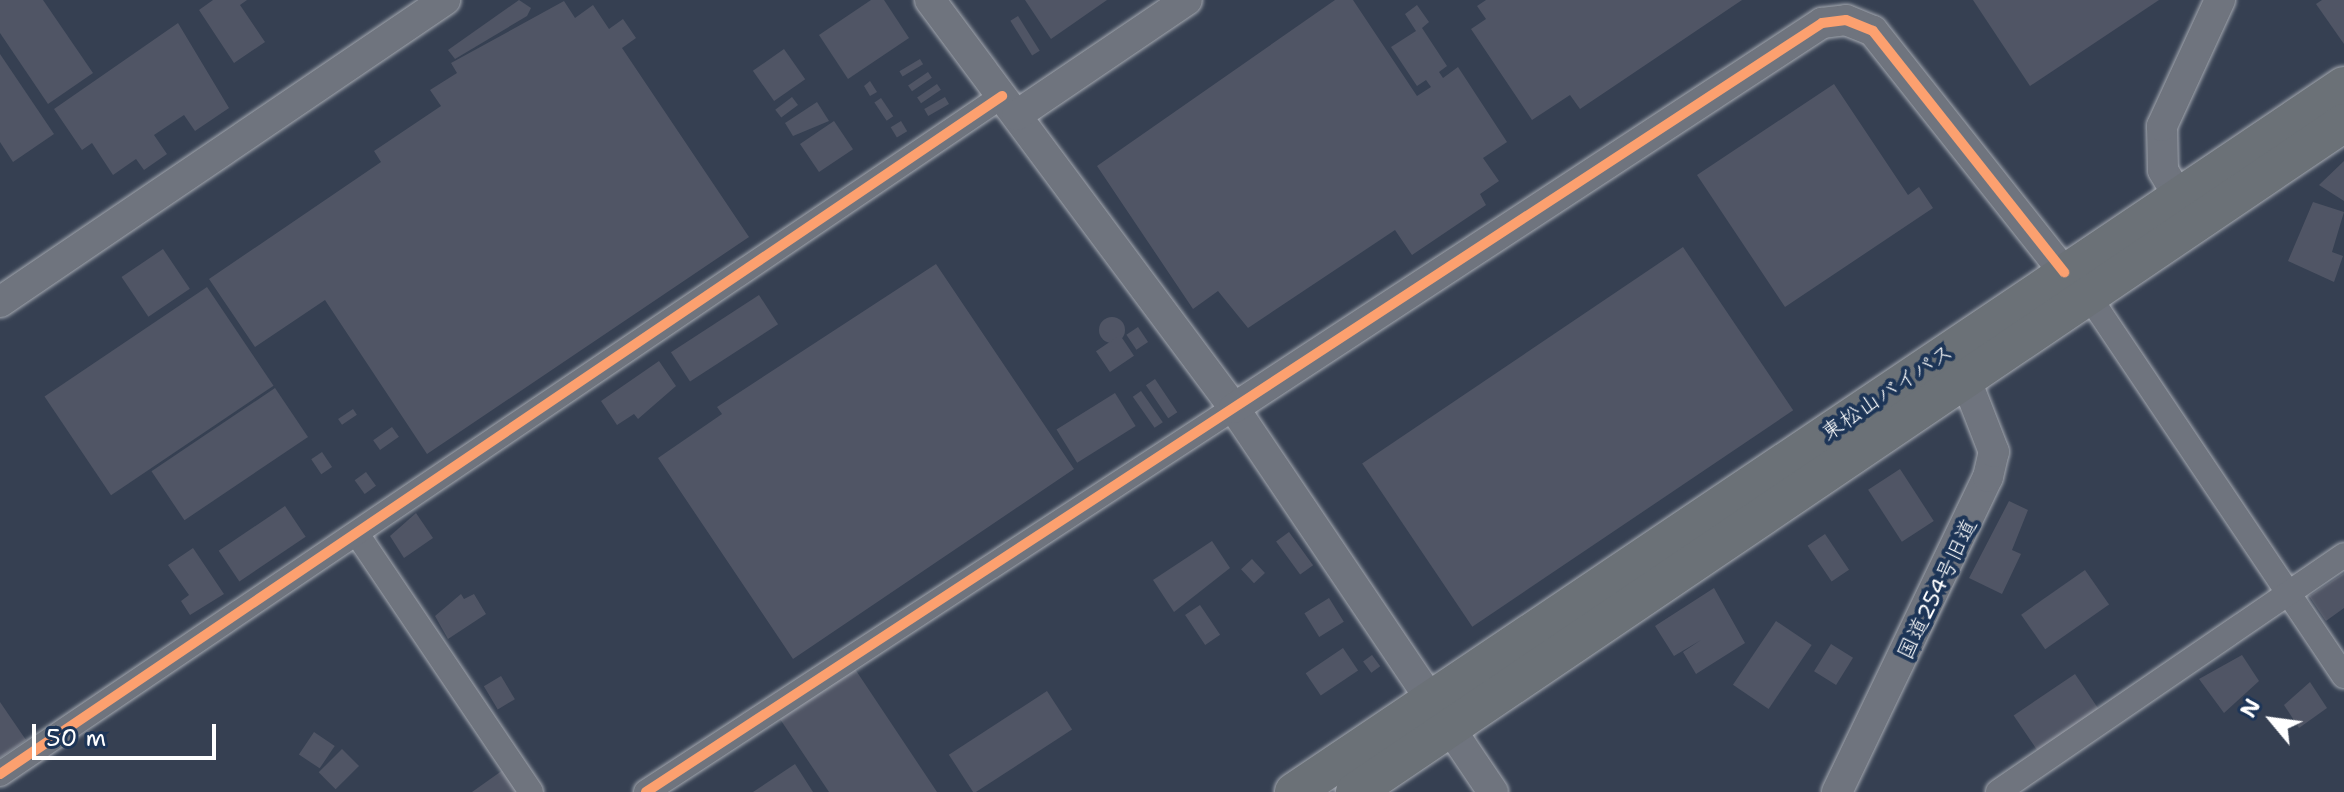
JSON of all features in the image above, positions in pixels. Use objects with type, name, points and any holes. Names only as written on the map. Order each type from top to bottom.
[{"type":"highway","name":"東松山バイパス","points":[[1440,714],[1966,380],[2179,197],[2344,86]]},
{"type":"highway","name":"東松山バイパス","points":[[1440,714],[2076,284],[2344,123]]},
{"type":"highway","points":[[1294,792],[1440,714]]},
{"type":"highway","points":[[1355,792],[1440,714]]},
{"type":"street","points":[[0,302],[445,0]]},
{"type":"street","points":[[930,0],[1234,408],[1493,792]]},
{"type":"street","points":[[0,774],[357,534],[1010,106],[1187,0]]},
{"type":"street","points":[[2179,197],[2163,170],[2162,126],[2220,0]]},
{"type":"street","points":[[646,792],[1822,23],[1846,20],[1873,31],[2076,284],[2344,676]]},
{"type":"street","name":"国道254号旧道","points":[[1837,792],[1988,477],[1994,452],[1966,380]]},
{"type":"street","points":[[357,534],[531,792]]},
{"type":"street","points":[[1998,792],[2344,555]]},
{"type":"building","points":[[0,0],[43,0],[93,73],[48,104],[0,33]]},
{"type":"building","points":[[213,0],[247,0],[240,5],[265,42],[234,63],[199,10]]},
{"type":"building","points":[[519,0],[531,8],[527,16],[455,59],[448,50]]},
{"type":"building","points":[[871,0],[884,0],[909,38],[848,79],[819,35]]},
{"type":"building","points":[[1025,0],[1107,0],[1051,39]]},
{"type":"building","points":[[1335,0],[1353,0],[1417,96],[1431,87],[1426,80],[1417,86],[1391,47],[1416,31],[1405,14],[1417,5],[1429,22],[1422,28],[1447,66],[1439,72],[1443,78],[1458,67],[1507,142],[1483,158],[1499,181],[1480,194],[1486,205],[1412,255],[1395,230],[1248,328],[1218,291],[1193,309],[1097,166]]},
{"type":"building","points":[[1486,0],[1742,0],[1580,109],[1570,95],[1532,120],[1471,29],[1486,19],[1477,6]]},
{"type":"building","points":[[1973,0],[2159,0],[2030,86]]},
{"type":"building","points":[[2322,0],[2344,0],[2344,44],[2316,4]]},
{"type":"building","points":[[564,1],[575,18],[593,5],[609,29],[623,19],[636,38],[622,48],[749,237],[427,454],[325,300],[255,347],[209,279],[381,162],[374,151],[441,106],[430,90],[457,73],[451,63]]},
{"type":"building","points":[[1018,16],[1040,51],[1032,56],[1010,21]]},
{"type":"building","points":[[178,23],[229,108],[195,131],[184,115],[154,135],[167,154],[144,170],[136,159],[113,175],[92,143],[82,150],[54,109]]},
{"type":"building","points":[[784,49],[805,79],[774,101],[753,71]]},
{"type":"building","points":[[0,54],[54,134],[13,162],[0,142]]},
{"type":"building","points":[[920,59],[923,64],[903,77],[899,71]]},
{"type":"building","points":[[928,72],[932,78],[912,91],[908,85]]},
{"type":"building","points":[[870,81],[877,92],[870,96],[864,86]]},
{"type":"building","points":[[937,84],[941,90],[921,103],[917,97]]},
{"type":"building","points":[[1834,84],[1908,195],[1919,187],[1933,208],[1785,307],[1697,175]]},
{"type":"building","points":[[792,97],[798,105],[781,118],[775,110]]},
{"type":"building","points":[[945,97],[949,104],[928,116],[924,109]]},
{"type":"building","points":[[881,98],[893,116],[887,121],[874,102]]},
{"type":"building","points":[[817,102],[829,121],[793,136],[785,123]]},
{"type":"building","points":[[834,121],[853,149],[819,172],[800,144]]},
{"type":"building","points":[[901,121],[907,131],[897,137],[891,127]]},
{"type":"building","points":[[2344,161],[2344,201],[2319,185]]},
{"type":"building","points":[[2313,202],[2344,212],[2332,252],[2343,256],[2334,282],[2288,261]]},
{"type":"building","points":[[1683,247],[1793,410],[1472,627],[1362,463]]},
{"type":"building","points":[[163,249],[190,289],[148,317],[122,277]]},
{"type":"building","points":[[936,264],[1074,469],[793,659],[658,458],[722,414],[717,407]]},
{"type":"building","points":[[207,287],[274,386],[111,495],[45,397]]},
{"type":"building","points":[[759,295],[778,324],[690,382],[671,352]]},
{"type":"building","points":[[1112,317],[1121,321],[1125,330],[1121,339],[1112,343],[1103,339],[1099,330],[1103,321]]},
{"type":"building","points":[[1138,327],[1148,342],[1136,350],[1126,335]]},
{"type":"building","points":[[1120,335],[1134,356],[1110,372],[1096,351]]},
{"type":"building","points":[[659,361],[676,386],[638,419],[634,414],[617,425],[601,401]]},
{"type":"building","points":[[1155,379],[1177,412],[1168,418],[1146,385]]},
{"type":"building","points":[[275,388],[308,437],[184,520],[151,471]]},
{"type":"building","points":[[1141,391],[1163,422],[1155,428],[1133,397]]},
{"type":"building","points":[[1115,393],[1136,426],[1077,463],[1056,430]]},
{"type":"building","points":[[353,409],[357,415],[342,425],[338,419]]},
{"type":"building","points":[[392,427],[399,437],[380,450],[373,440]]},
{"type":"building","points":[[322,452],[332,467],[321,474],[311,459]]},
{"type":"building","points":[[1900,469],[1934,521],[1902,542],[1868,490]]},
{"type":"building","points":[[366,472],[376,486],[365,494],[355,480]]},
{"type":"building","points":[[2009,501],[2028,510],[2012,550],[2021,554],[2002,594],[1969,578]]},
{"type":"building","points":[[285,506],[306,537],[239,581],[219,551]]},
{"type":"building","points":[[416,513],[433,538],[404,558],[390,536]]},
{"type":"building","points":[[1289,532],[1313,565],[1300,575],[1276,541]]},
{"type":"building","points":[[1825,534],[1849,570],[1832,581],[1808,546]]},
{"type":"building","points":[[1212,541],[1230,568],[1174,612],[1153,580]]},
{"type":"building","points":[[193,548],[224,594],[190,615],[181,601],[189,595],[168,565]]},
{"type":"building","points":[[1252,559],[1265,573],[1254,583],[1241,569]]},
{"type":"building","points":[[2085,570],[2109,604],[2045,649],[2021,615]]},
{"type":"building","points":[[2344,573],[2344,608],[2326,621],[2309,596]]},
{"type":"building","points":[[1714,588],[1745,643],[1696,674],[1683,652],[1701,640],[1674,656],[1655,626]]},
{"type":"building","points":[[461,594],[464,599],[474,594],[486,614],[448,639],[435,616]]},
{"type":"building","points":[[1329,598],[1344,622],[1319,637],[1304,613]]},
{"type":"building","points":[[1200,605],[1220,635],[1205,645],[1185,615]]},
{"type":"building","points":[[1776,621],[1812,645],[1769,709],[1733,685]]},
{"type":"building","points":[[1831,644],[1853,658],[1836,685],[1814,671]]},
{"type":"building","points":[[1343,648],[1358,670],[1321,696],[1306,673]]},
{"type":"building","points":[[1372,655],[1380,666],[1371,673],[1363,661]]},
{"type":"building","points":[[2242,655],[2259,681],[2224,713],[2199,679]]},
{"type":"building","points":[[855,669],[937,792],[829,792],[780,719]]},
{"type":"building","points":[[2075,674],[2101,712],[2039,754],[2014,715]]},
{"type":"building","points":[[501,676],[515,699],[498,709],[484,686]]},
{"type":"building","points":[[2310,682],[2327,708],[2299,728],[2284,705]]},
{"type":"building","points":[[1047,691],[1072,730],[976,792],[949,755]]},
{"type":"building","points":[[0,702],[26,740],[0,758]]},
{"type":"building","points":[[314,732],[335,746],[320,768],[299,754]]},
{"type":"building","points":[[342,749],[359,766],[336,789],[319,772]]},
{"type":"building","points":[[795,764],[813,792],[753,792]]},
{"type":"building","points":[[503,770],[518,792],[472,792]]},
{"type":"cycle path","points":[[646,792],[1822,23],[1846,20],[1873,31],[2064,272]]},
{"type":"cycle path","points":[[0,774],[1002,96]]}]
